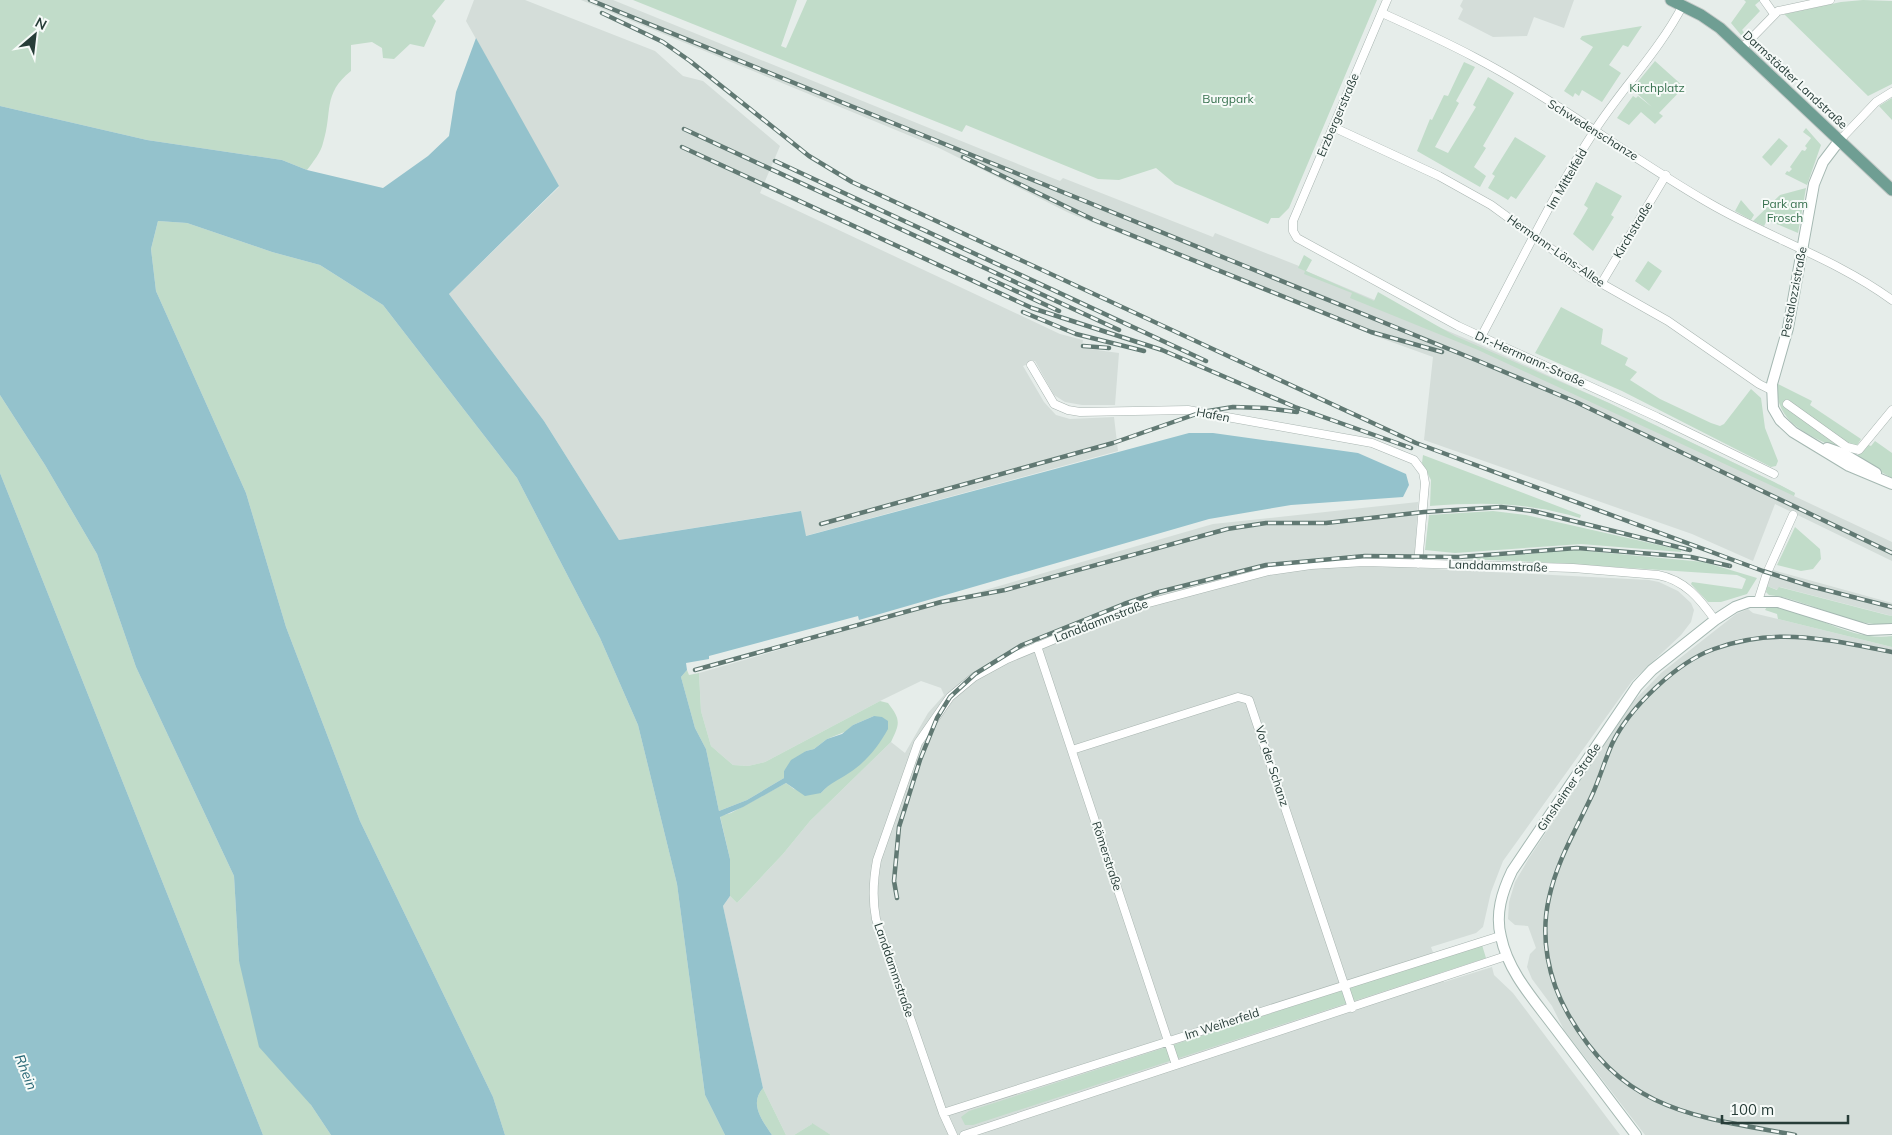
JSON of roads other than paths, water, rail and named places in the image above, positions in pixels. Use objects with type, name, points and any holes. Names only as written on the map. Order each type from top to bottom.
[{"type":"main road","name":"Darmstädter Landstraße","points":[[1671,0],[1715,24],[1892,190]]},
{"type":"main road","name":"Pestalozzistraße","points":[[1772,390],[1788,328],[1819,168],[1840,141]]},
{"type":"main road","points":[[1772,390],[1773,408],[1780,420],[1793,432],[1849,466],[1889,483]]},
{"type":"main road","name":"Ginsheimer Straße","points":[[1636,1135],[1535,1000],[1506,956],[1500,936],[1499,916],[1501,898],[1512,871],[1637,686],[1652,670],[1715,620],[1735,607],[1758,601],[1787,604],[1857,628],[1879,631],[1892,629]]},
{"type":"street","name":"Erzbergerstraße","points":[[1293,231],[1293,221],[1387,0]]},
{"type":"street","points":[[1764,0],[1774,14]]},
{"type":"street","points":[[1742,49],[1774,14],[1785,9],[1830,0]]},
{"type":"street","name":"Im Mittelfeld","points":[[1481,337],[1534,236],[1595,130],[1666,35],[1683,5]]},
{"type":"street","name":"Schwedenschanze","points":[[1382,12],[1475,57],[1742,221],[1833,263],[1892,300]]},
{"type":"street","points":[[1840,141],[1876,102],[1892,92]]},
{"type":"street","name":"Hermann-Löns-Allee","points":[[1333,127],[1439,176],[1491,205],[1601,284],[1661,317],[1759,384],[1772,390]]},
{"type":"street","name":"Kirchstraße","points":[[1601,284],[1666,176]]},
{"type":"street","name":"Dr.-Herrmann-Straße","points":[[1293,231],[1297,238],[1307,245],[1481,337],[1648,413],[1774,474]]},
{"type":"street","name":"Hafen","points":[[1031,365],[1054,404],[1068,410],[1202,412],[1372,443],[1414,460],[1423,472],[1425,483],[1418,564]]},
{"type":"street","points":[[1787,404],[1847,447],[1859,450],[1892,410]]},
{"type":"street","points":[[1758,601],[1766,573],[1793,515]]},
{"type":"street","name":"Landdammstraße","points":[[953,1135],[943,1113],[876,919],[872,900],[873,878],[877,860],[918,743],[950,697],[974,677],[1007,659],[1130,608],[1269,571],[1311,565],[1365,562],[1572,568],[1664,576],[1688,588],[1715,620]]},
{"type":"street","name":"Römerstraße","points":[[1037,646],[1176,1065]]},
{"type":"street","name":"Vor der Schanz","points":[[1072,750],[1238,697],[1248,700],[1352,1008]]},
{"type":"street","name":"Im Weiherfeld","points":[[943,1113],[1500,936]]},
{"type":"street","name":"Im Weiherfeld","points":[[964,1135],[1506,956]]},
{"type":"water","points":[[476,38],[559,186],[449,294],[544,421],[619,540],[801,511],[806,536],[1189,433],[1213,433],[1358,453],[1406,474],[1409,485],[1403,497],[1291,505],[1209,519],[859,620],[858,616],[709,656],[709,659],[686,663],[687,670],[681,677],[695,728],[706,749],[719,811],[747,800],[784,778],[784,771],[791,760],[806,751],[814,749],[827,739],[842,734],[853,725],[874,716],[882,717],[888,721],[888,729],[876,748],[866,759],[821,793],[805,796],[786,783],[743,807],[720,817],[730,859],[730,896],[723,906],[763,1088],[757,1100],[757,1106],[761,1118],[772,1135],[725,1135],[705,1095],[677,884],[638,725],[600,638],[517,478],[383,305],[320,265],[272,252],[187,223],[158,221],[151,249],[156,291],[246,493],[286,627],[360,821],[493,1097],[505,1135],[331,1135],[311,1105],[259,1047],[239,961],[234,876],[136,667],[97,554],[45,465],[0,395],[0,106],[147,140],[282,160],[307,170],[383,188],[428,156],[449,136],[456,92]]},
{"type":"water","name":"Rhein","points":[[0,473],[263,1135],[0,1135]]},
{"type":"railway","points":[[590,0],[1576,402],[1892,553]]},
{"type":"railway","points":[[602,13],[663,42],[690,61],[809,156],[852,182],[1416,443],[1763,571],[1810,586],[1892,607]]},
{"type":"railway","points":[[684,129],[1119,330]]},
{"type":"railway","points":[[682,147],[1032,308],[1162,350],[1295,407],[1411,448]]},
{"type":"railway","points":[[963,157],[1094,220],[1371,332],[1442,352]]},
{"type":"railway","points":[[775,161],[1206,361]]},
{"type":"railway","points":[[990,279],[1059,311]]},
{"type":"railway","points":[[1023,312],[1076,334],[1144,351]]},
{"type":"railway","points":[[1083,346],[1109,348]]},
{"type":"railway","points":[[821,524],[1113,443],[1202,412],[1233,407],[1297,412]]},
{"type":"railway","points":[[695,670],[941,602],[1005,590],[1227,529],[1266,523],[1326,523],[1424,512],[1501,507],[1533,511],[1690,550]]},
{"type":"railway","points":[[897,898],[894,881],[899,827],[920,760],[937,718],[950,697],[975,674],[1022,645],[1124,604],[1159,592],[1266,565],[1365,556],[1459,557],[1577,548],[1691,557],[1730,566]]},
{"type":"railway","points":[[1795,1135],[1725,1122],[1665,1104],[1638,1090],[1613,1072],[1590,1047],[1568,1014],[1555,987],[1546,943],[1545,928],[1549,898],[1562,857],[1593,793],[1612,744],[1620,730],[1642,702],[1670,675],[1685,664],[1714,649],[1760,638],[1803,637],[1892,652]]},
{"type":"park label","name":"Kirchplatz","points":[[1657,88]]},
{"type":"park label","name":"Burgpark","points":[[1228,99]]},
{"type":"park label","name":"Park am Frosch","points":[[1785,211]]}]
